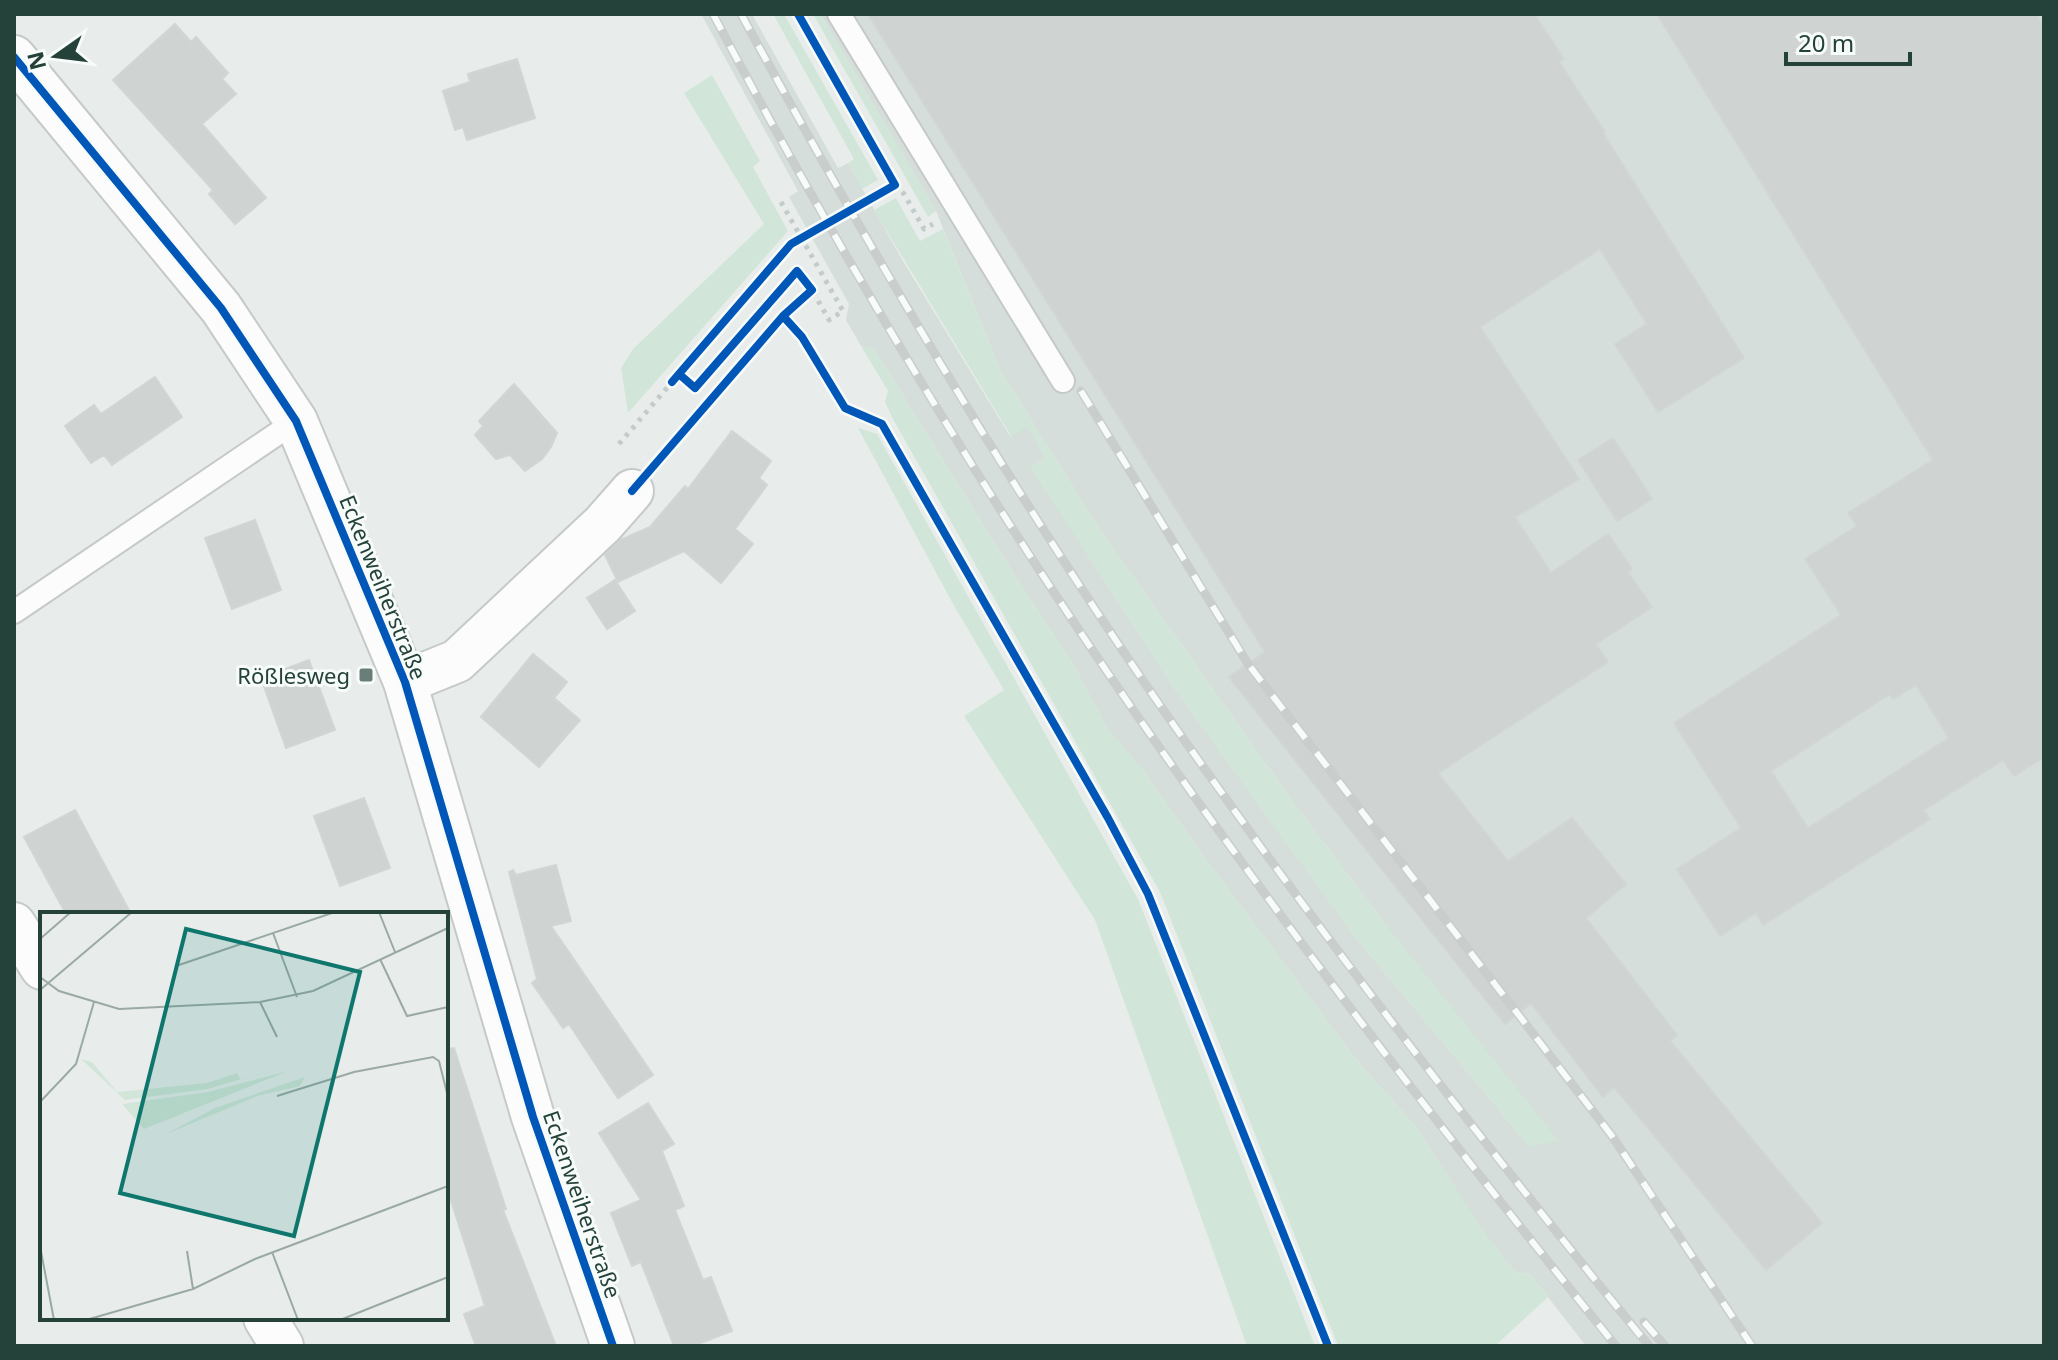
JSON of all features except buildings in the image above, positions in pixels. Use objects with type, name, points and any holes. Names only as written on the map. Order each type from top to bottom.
[{"type":"street","name":"Eckenweiherstraße","points":[[14,57],[221,308],[296,421],[405,682],[533,1117],[613,1346]]},
{"type":"street","points":[[405,682],[457,661],[603,524],[632,491]]},
{"type":"street","points":[[14,924],[40,965]]},
{"type":"street","points":[[266,1320],[282,1346]]},
{"type":"lane","points":[[839,14],[1063,381]]},
{"type":"lane","points":[[14,612],[296,421]]},
{"type":"path","points":[[895,185],[904,194],[919,221]]},
{"type":"path","points":[[781,202],[843,311],[829,320],[812,290]]},
{"type":"path","points":[[619,444],[672,382]]},
{"type":"shaded area","points":[[701,14],[752,14],[838,168],[848,163],[903,261],[1010,436],[1027,426],[1046,457],[1031,467],[1172,685],[1357,939],[1530,1147],[1382,920],[1290,798],[1098,527],[1000,370],[936,211],[820,14],[2044,14],[2044,1346],[1586,1346],[1530,1274],[1515,1272],[1487,1237],[1416,1127],[1358,1062],[1204,857],[1140,766],[1118,744],[1100,717],[1072,662],[874,349],[861,346],[846,320],[849,304],[789,197],[798,191]]},
{"type":"green space","points":[[773,14],[784,14],[878,180],[862,189],[848,163],[854,159]]},
{"type":"green space","points":[[813,14],[820,14],[936,211],[928,217]]},
{"type":"green space","points":[[712,75],[760,161],[753,167],[788,231],[628,413],[621,368],[633,349],[764,224],[684,93]]},
{"type":"green space","points":[[896,198],[920,241],[943,229],[1000,370],[1098,527],[1290,798],[1382,920],[1558,1140],[1530,1147],[1357,939],[1172,685],[1030,467],[1046,457],[1027,427],[1011,436],[874,210]]},
{"type":"green space","points":[[861,346],[874,349],[1072,662],[1109,730],[1140,766],[1204,857],[1358,1062],[1416,1127],[1487,1236],[1515,1272],[1530,1274],[1548,1297],[1495,1346],[1338,1346],[1160,892],[893,419],[885,402],[888,391]]},
{"type":"green space","points":[[858,428],[877,434],[1138,899],[1315,1346],[1247,1346],[1095,920],[964,716],[1004,690],[953,604]]},
{"type":"railway","points":[[713,14],[811,194],[914,370],[1022,544],[1136,714],[1310,955],[1616,1346]]},
{"type":"railway","points":[[741,14],[940,363],[1046,533],[1157,701],[1275,866],[1397,1028],[1649,1346]]},
{"type":"railway","points":[[1081,391],[1248,664],[1612,1136],[1752,1346]]},
{"type":"railway","points":[[1644,1322],[1665,1346]]},
{"type":"cycle path","points":[[672,382],[791,244],[895,185],[798,14]]},
{"type":"cycle path","points":[[14,57],[221,308],[296,421],[405,682],[533,1117],[613,1346]]},
{"type":"cycle path","points":[[632,491],[783,316],[812,290],[797,271],[695,388],[679,374]]},
{"type":"cycle path","points":[[783,316],[802,337],[845,408],[882,424],[1108,818],[1148,894],[1328,1346]]},
{"type":"place","name":"Rößlesweg","points":[[366,675]]}]
